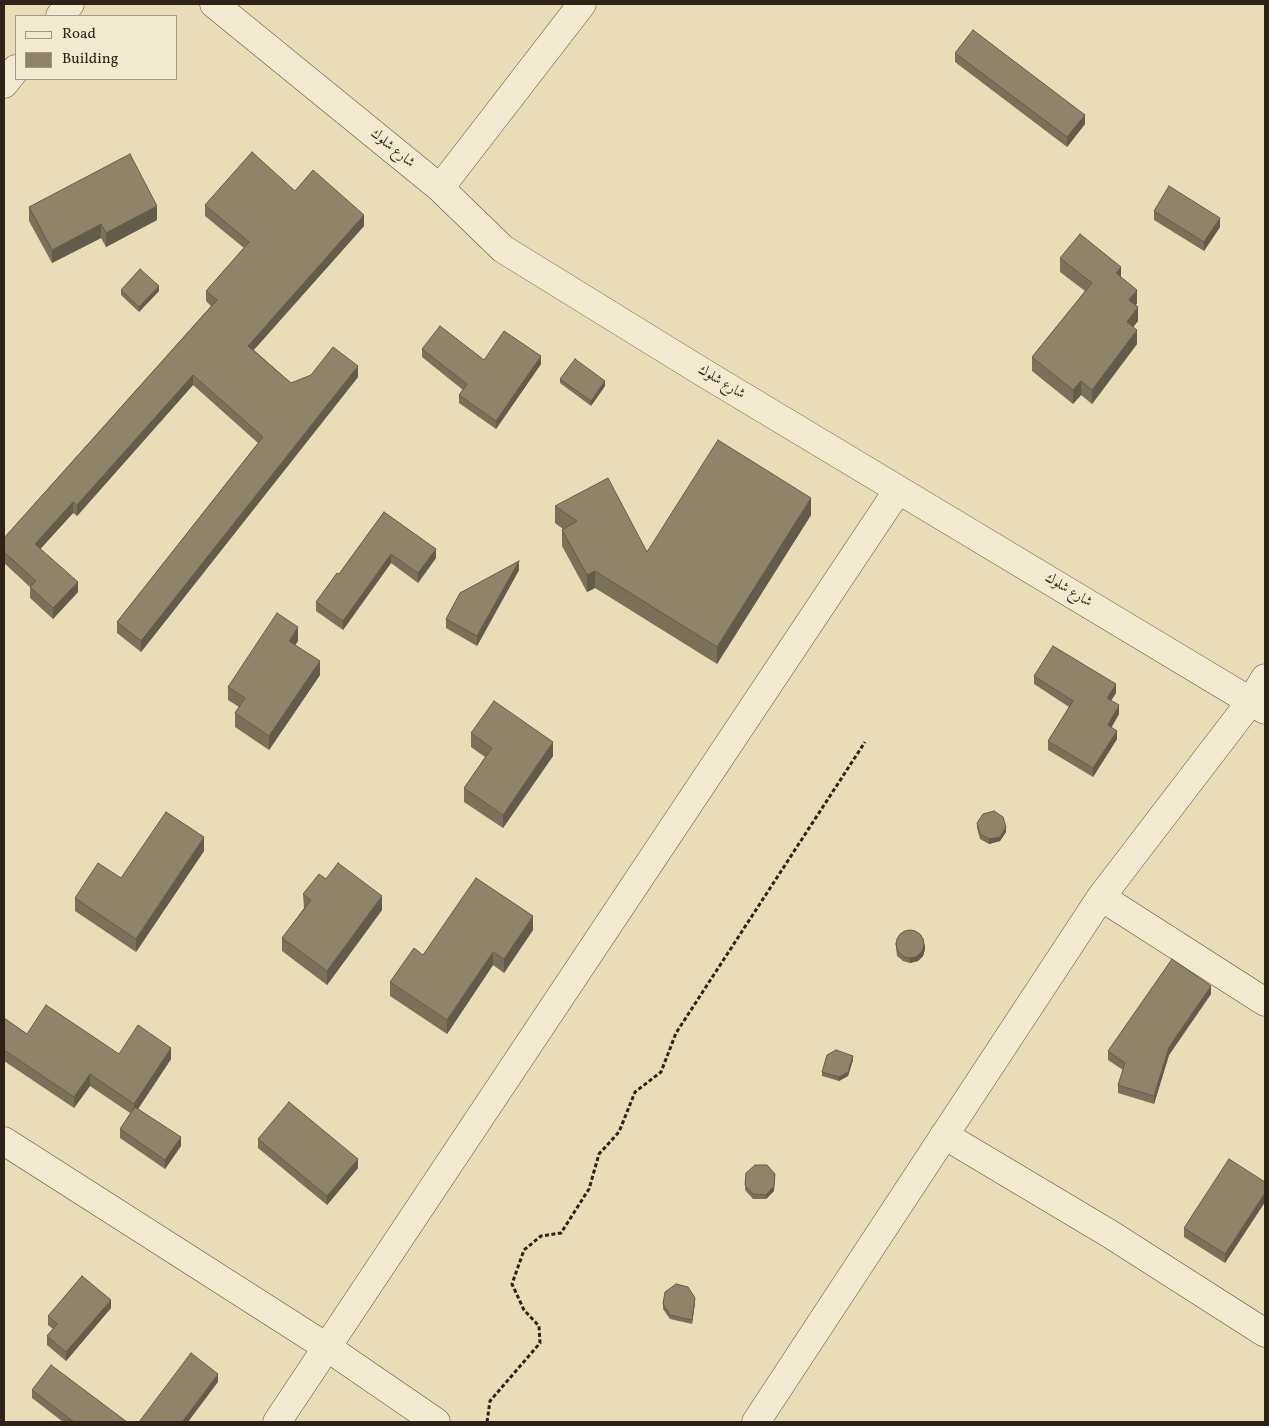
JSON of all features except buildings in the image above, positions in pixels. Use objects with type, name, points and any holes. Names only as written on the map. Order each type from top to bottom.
[{"type":"street","points":[[61,15],[70,4]]},
{"type":"street","name":"شارع شلوك","points":[[214,4],[440,188],[504,249],[898,490],[1261,696]]},
{"type":"street","points":[[440,188],[582,4]]},
{"type":"street","points":[[4,84],[15,70]]},
{"type":"street","points":[[277,1422],[898,490]]},
{"type":"street","points":[[756,1422],[1102,897],[1261,696]]},
{"type":"street","points":[[1102,897],[1265,1002]]},
{"type":"street","points":[[944,1135],[1110,1234],[1265,1333]]},
{"type":"street","points":[[4,1141],[328,1348],[436,1422]]},
{"type":"path","points":[[487,1422],[490,1401],[540,1343],[539,1326],[524,1310],[512,1284],[524,1250],[541,1236],[561,1233],[589,1189],[599,1154],[619,1132],[635,1092],[661,1072],[676,1032],[865,742]]}]
